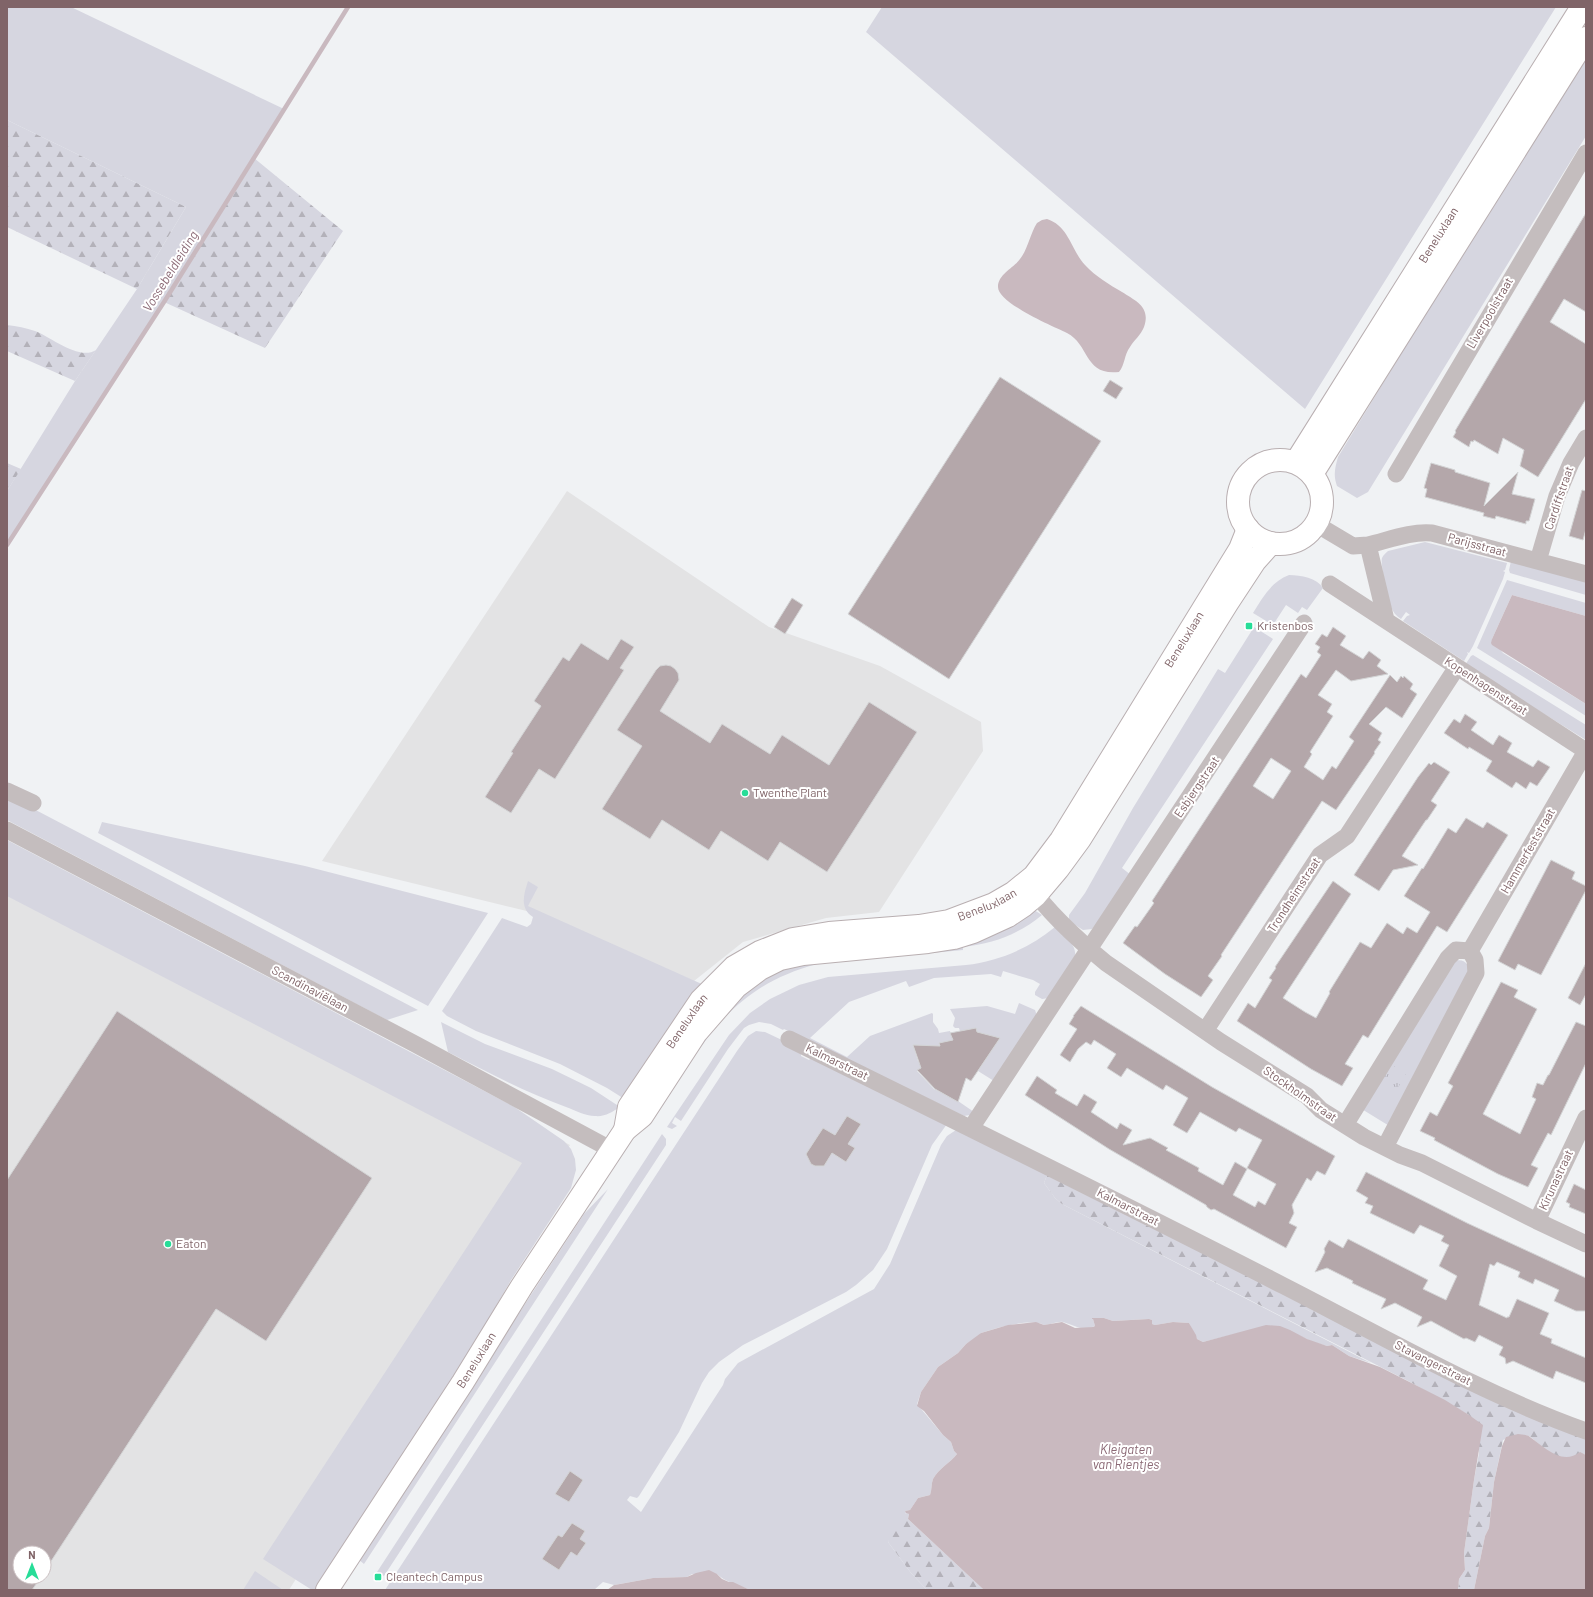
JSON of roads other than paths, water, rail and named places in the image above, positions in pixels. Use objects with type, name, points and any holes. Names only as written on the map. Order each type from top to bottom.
[{"type":"street","name":"Beneluxlaan","points":[[1304,468],[1582,7]]},
{"type":"street","name":"Beneluxlaan","points":[[1304,468],[1586,38]]},
{"type":"street","name":"Liverpoolstraat","points":[[1396,474],[1586,152]]},
{"type":"street","name":"Cardiffstraat","points":[[1538,562],[1557,496],[1571,463],[1586,438]]},
{"type":"street","points":[[1280,460],[1304,468],[1320,487],[1322,500],[1316,524],[1307,534],[1291,542],[1270,543],[1265,541],[1248,529],[1240,515],[1238,500],[1240,490],[1246,476],[1252,470],[1265,462],[1280,460]]},
{"type":"street","points":[[1316,524],[1353,546],[1368,545],[1386,620]]},
{"type":"street","name":"Beneluxlaan","points":[[1031,888],[1034,876],[1061,840],[1240,549],[1248,529]]},
{"type":"street","name":"Parijsstraat","points":[[1368,545],[1422,532],[1432,533],[1586,574]]},
{"type":"street","name":"Beneluxlaan","points":[[327,1590],[463,1382],[522,1286],[625,1130],[629,1107],[701,1000],[734,967],[760,952],[793,938],[829,933],[897,928],[948,921],[994,904],[1013,893],[1031,888],[1058,869],[1080,839],[1228,602],[1255,562],[1270,543]]},
{"type":"street","name":"Kopenhagenstraat","points":[[1330,584],[1586,751]]},
{"type":"street","name":"Esbjergstraat","points":[[1088,948],[1304,623]]},
{"type":"street","name":"Trondheimstraat","points":[[1205,1031],[1320,855],[1347,836],[1457,667]]},
{"type":"street","name":"Hammerfeststraat","points":[[1470,951],[1586,751]]},
{"type":"street","points":[[7,790],[33,803]]},
{"type":"street","name":"Scandinaviëlaan","points":[[7,830],[415,1044],[612,1150]]},
{"type":"street","name":"Stockholmstraat","points":[[1031,888],[1055,916],[1106,963],[1205,1031],[1307,1096],[1321,1110],[1364,1137],[1422,1163],[1586,1244]]},
{"type":"street","points":[[971,1128],[1088,948]]},
{"type":"street","points":[[1345,1125],[1448,958],[1456,950],[1470,951],[1474,960],[1476,974],[1385,1147]]},
{"type":"street","name":"Kalmarstraat","points":[[789,1039],[971,1128],[1285,1286]]},
{"type":"street","name":"Kirunastraat","points":[[1537,1221],[1586,1118]]},
{"type":"street","name":"Stavangerstraat","points":[[1285,1286],[1450,1373],[1524,1407],[1586,1431]]},
{"type":"water","points":[[1047,219],[1060,227],[1080,259],[1093,273],[1132,298],[1141,305],[1144,310],[1146,320],[1144,327],[1128,350],[1119,372],[1108,372],[1099,369],[1093,365],[1074,338],[1016,307],[1000,293],[998,287],[1001,278],[1023,255],[1037,223]]},
{"type":"water","points":[[1512,595],[1586,616],[1586,704],[1492,645],[1492,639]]},
{"type":"water","name":"Kleigaten van Rientjes","points":[[1092,1318],[1104,1318],[1113,1321],[1149,1319],[1152,1320],[1152,1324],[1155,1325],[1173,1322],[1189,1323],[1197,1339],[1203,1342],[1266,1325],[1280,1326],[1307,1339],[1327,1346],[1332,1345],[1349,1356],[1380,1367],[1445,1400],[1483,1425],[1464,1553],[1465,1570],[1459,1579],[1458,1590],[984,1590],[908,1519],[909,1514],[905,1511],[910,1510],[918,1498],[930,1495],[932,1481],[935,1475],[957,1454],[954,1451],[951,1442],[943,1435],[924,1411],[917,1406],[921,1392],[938,1367],[958,1353],[966,1344],[981,1333],[1008,1325],[1036,1322],[1044,1325],[1062,1322],[1075,1328],[1093,1327],[1095,1326]]},
{"type":"water","points":[[1518,1434],[1529,1436],[1547,1450],[1560,1456],[1573,1456],[1580,1452],[1586,1455],[1586,1590],[1474,1590],[1485,1536],[1489,1528],[1494,1482],[1502,1446],[1506,1437]]},
{"type":"water","points":[[709,1570],[717,1574],[722,1579],[733,1582],[750,1590],[607,1590],[614,1585],[653,1578],[687,1577]]},
{"type":"waterway","name":"Vossebeldleiding","points":[[7,545],[164,302],[348,7]]},
{"type":"place","name":"Kristenbos","points":[[1249,626]]},
{"type":"place","name":"Twenthe Plant","points":[[745,793]]},
{"type":"place","name":"Eaton","points":[[168,1244]]},
{"type":"place","name":"Cleantech Campus","points":[[378,1577]]}]
